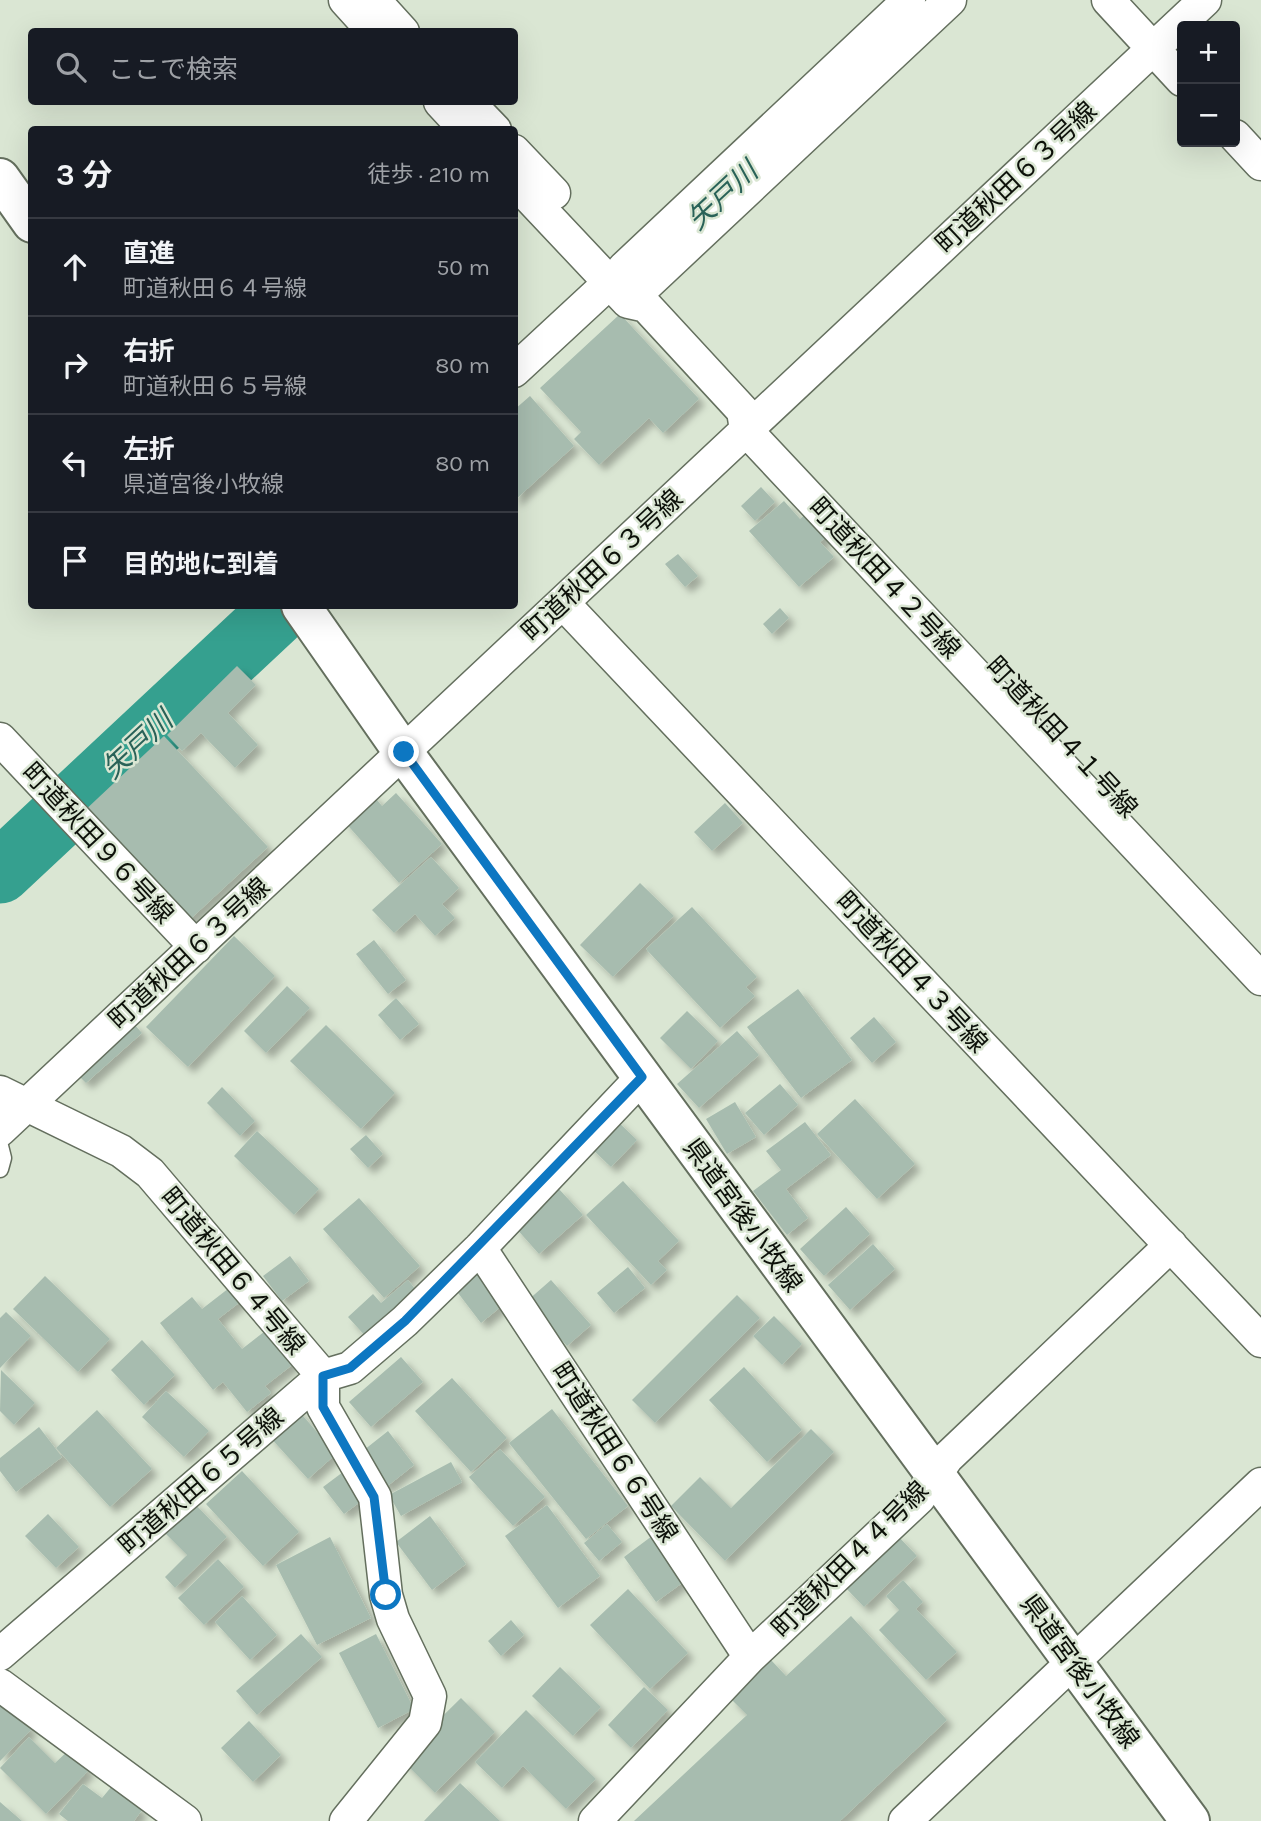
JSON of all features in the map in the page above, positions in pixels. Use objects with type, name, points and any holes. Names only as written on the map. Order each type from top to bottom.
[{"type":"main road","points":[[0,178],[28,217]]},
{"type":"main road","name":"県道宮後小牧線","points":[[303,609],[404,752],[1190,1821]]},
{"type":"street","points":[[345,0],[370,28]]},
{"type":"street","points":[[374,0],[399,28]]},
{"type":"street","points":[[631,286],[909,0]]},
{"type":"street","points":[[518,368],[631,286],[950,0]]},
{"type":"street","points":[[1108,0],[1177,75]]},
{"type":"street","name":"町道秋田６３号線","points":[[0,1130],[14,1098],[195,947],[563,603],[750,419],[1205,0]]},
{"type":"street","points":[[443,105],[462,126]]},
{"type":"street","points":[[471,105],[491,126]]},
{"type":"street","points":[[1240,141],[1261,164]]},
{"type":"street","points":[[518,156],[631,286]]},
{"type":"street","name":"町道秋田４２号線","points":[[518,185],[631,286],[1261,979]]},
{"type":"street","name":"町道秋田４１号線","points":[[750,419],[1261,949]]},
{"type":"street","name":"町道秋田４３号線","points":[[563,603],[1261,1341]]},
{"type":"street","name":"町道秋田９６号線","points":[[0,739],[195,947]]},
{"type":"street","name":"町道秋田６５号線","points":[[0,1654],[323,1376],[350,1368],[405,1321],[480,1248],[642,1077]]},
{"type":"street","name":"町道秋田６４号線","points":[[14,1098],[121,1151],[150,1173],[323,1376],[323,1407],[374,1497],[386,1595],[393,1619],[430,1696],[425,1723],[346,1821]]},
{"type":"street","name":"町道秋田４４号線","points":[[595,1821],[750,1657],[919,1498],[947,1458],[1171,1245]]},
{"type":"street","name":"町道秋田６６号線","points":[[480,1248],[750,1657]]},
{"type":"street","points":[[905,1821],[1261,1484]]},
{"type":"street","points":[[0,1685],[185,1821]]},
{"type":"lane","points":[[0,1146],[3,1158],[0,1169]]},
{"type":"building","points":[[620,314],[699,399],[663,433],[649,418],[599,465],[574,439],[581,432],[540,388]]},
{"type":"building","points":[[530,396],[574,446],[518,497],[518,406]]},
{"type":"building","points":[[761,487],[775,502],[755,521],[741,506]]},
{"type":"building","points":[[784,501],[800,519],[810,510],[831,533],[820,542],[834,557],[799,587],[749,531]]},
{"type":"building","points":[[678,554],[698,576],[685,587],[665,564]]},
{"type":"building","points":[[780,608],[789,618],[772,634],[763,624]]},
{"type":"building","points":[[237,666],[256,685],[228,713],[258,745],[235,768],[201,733],[182,751],[167,735]]},
{"type":"building","points":[[164,736],[268,847],[185,924],[81,814]]},
{"type":"building","points":[[396,793],[442,844],[399,883],[343,820],[372,794],[382,806]]},
{"type":"building","points":[[725,803],[743,823],[712,851],[694,832]]},
{"type":"building","points":[[431,857],[459,888],[442,904],[455,918],[435,936],[415,914],[394,933],[372,910]]},
{"type":"building","points":[[640,883],[674,916],[613,977],[580,945]]},
{"type":"building","points":[[692,907],[757,977],[746,987],[755,996],[720,1028],[646,949]]},
{"type":"building","points":[[234,936],[275,976],[188,1067],[146,1027]]},
{"type":"building","points":[[374,940],[406,980],[388,994],[356,954]]},
{"type":"building","points":[[287,986],[310,1008],[266,1053],[244,1031]]},
{"type":"building","points":[[798,989],[852,1060],[801,1098],[747,1027]]},
{"type":"building","points":[[396,998],[419,1024],[400,1040],[378,1015]]},
{"type":"building","points":[[687,1011],[718,1041],[691,1069],[660,1038]]},
{"type":"building","points":[[874,1017],[896,1042],[872,1063],[850,1038]]},
{"type":"building","points":[[132,1022],[142,1033],[86,1083],[76,1073]]},
{"type":"building","points":[[326,1025],[395,1093],[361,1129],[290,1061]]},
{"type":"building","points":[[737,1031],[759,1055],[699,1108],[677,1084]]},
{"type":"building","points":[[780,1084],[798,1105],[764,1135],[745,1113]]},
{"type":"building","points":[[222,1087],[255,1121],[240,1136],[207,1103]]},
{"type":"building","points":[[855,1099],[915,1164],[877,1199],[817,1134]]},
{"type":"building","points":[[735,1102],[756,1137],[727,1154],[706,1119]]},
{"type":"building","points":[[614,1118],[637,1140],[611,1167],[588,1145]]},
{"type":"building","points":[[805,1122],[831,1155],[786,1189],[808,1218],[787,1235],[753,1191],[781,1170],[766,1151]]},
{"type":"building","points":[[257,1131],[319,1189],[294,1215],[234,1156]]},
{"type":"building","points":[[366,1135],[383,1154],[368,1168],[350,1149]]},
{"type":"building","points":[[623,1181],[679,1241],[658,1261],[667,1270],[651,1285],[586,1215]]},
{"type":"building","points":[[558,1188],[583,1215],[539,1254],[515,1227]]},
{"type":"building","points":[[359,1198],[420,1266],[384,1298],[323,1229]]},
{"type":"building","points":[[846,1207],[870,1234],[824,1276],[800,1249]]},
{"type":"building","points":[[873,1244],[895,1269],[850,1310],[828,1285]]},
{"type":"building","points":[[290,1256],[309,1281],[282,1301],[263,1276]]},
{"type":"building","points":[[628,1267],[645,1288],[614,1313],[597,1293]]},
{"type":"building","points":[[478,1272],[503,1305],[481,1323],[455,1289]]},
{"type":"building","points":[[45,1276],[110,1339],[78,1372],[13,1309]]},
{"type":"building","points":[[408,1280],[419,1294],[368,1339],[348,1317],[373,1294],[381,1303]]},
{"type":"building","points":[[551,1280],[591,1325],[567,1346],[527,1301]]},
{"type":"building","points":[[233,1285],[244,1299],[218,1319],[242,1349],[269,1328],[296,1362],[265,1386],[271,1393],[247,1412],[223,1382],[213,1390],[160,1323],[192,1297],[202,1309]]},
{"type":"building","points":[[737,1295],[760,1318],[655,1423],[632,1400]]},
{"type":"building","points":[[6,1312],[31,1336],[0,1368],[0,1318]]},
{"type":"building","points":[[774,1316],[802,1344],[782,1365],[753,1336]]},
{"type":"building","points":[[142,1340],[175,1375],[144,1405],[111,1370]]},
{"type":"building","points":[[401,1357],[423,1382],[371,1427],[349,1402]]},
{"type":"building","points":[[744,1367],[802,1430],[767,1462],[709,1400]]},
{"type":"building","points":[[1,1370],[35,1403],[14,1425],[0,1411]]},
{"type":"building","points":[[452,1378],[507,1438],[471,1472],[415,1411]]},
{"type":"building","points":[[166,1391],[209,1431],[184,1457],[142,1417]]},
{"type":"building","points":[[297,1409],[336,1454],[308,1479],[268,1435]]},
{"type":"building","points":[[552,1409],[628,1506],[586,1539],[509,1443]]},
{"type":"building","points":[[97,1410],[152,1469],[110,1507],[56,1448]]},
{"type":"building","points":[[39,1427],[62,1457],[16,1492],[0,1471],[0,1458]]},
{"type":"building","points":[[811,1429],[834,1452],[725,1561],[671,1506],[700,1477],[731,1508]]},
{"type":"building","points":[[388,1431],[414,1465],[385,1488],[359,1454]]},
{"type":"building","points":[[500,1449],[545,1497],[513,1526],[469,1477]]},
{"type":"building","points":[[451,1462],[462,1482],[401,1516],[389,1495]]},
{"type":"building","points":[[242,1471],[299,1532],[263,1566],[206,1504]]},
{"type":"building","points":[[343,1472],[364,1499],[344,1514],[323,1487]]},
{"type":"building","points":[[192,1501],[227,1537],[175,1588],[165,1577],[187,1555],[163,1531]]},
{"type":"building","points":[[547,1505],[600,1576],[558,1608],[505,1536]]},
{"type":"building","points":[[48,1514],[79,1547],[56,1568],[25,1536]]},
{"type":"building","points":[[430,1516],[466,1564],[432,1590],[396,1542]]},
{"type":"building","points":[[607,1524],[622,1542],[599,1561],[584,1543]]},
{"type":"building","points":[[897,1535],[917,1556],[864,1607],[844,1586]]},
{"type":"building","points":[[652,1536],[685,1581],[656,1602],[624,1557]]},
{"type":"building","points":[[330,1537],[371,1618],[317,1645],[276,1565]]},
{"type":"building","points":[[218,1559],[244,1587],[204,1625],[178,1598]]},
{"type":"building","points":[[903,1580],[923,1602],[916,1609],[957,1652],[926,1680],[879,1630],[899,1610],[886,1596]]},
{"type":"building","points":[[628,1589],[688,1653],[650,1689],[590,1625]]},
{"type":"building","points":[[242,1596],[277,1635],[250,1660],[215,1622]]},
{"type":"building","points":[[851,1616],[947,1720],[840,1821],[634,1821],[747,1715],[730,1698],[771,1660],[786,1676]]},
{"type":"building","points":[[511,1620],[524,1635],[501,1656],[488,1641]]},
{"type":"building","points":[[301,1634],[322,1657],[257,1715],[236,1691]]},
{"type":"building","points":[[376,1634],[414,1709],[378,1728],[339,1653]]},
{"type":"building","points":[[560,1667],[601,1707],[573,1736],[532,1696]]},
{"type":"building","points":[[644,1687],[668,1710],[631,1748],[608,1725]]},
{"type":"building","points":[[0,1697],[32,1729],[0,1761]]},
{"type":"building","points":[[461,1698],[495,1732],[435,1793],[400,1758]]},
{"type":"building","points":[[526,1710],[596,1779],[566,1809],[523,1766],[502,1788],[475,1762]]},
{"type":"building","points":[[249,1721],[281,1755],[253,1782],[221,1748]]},
{"type":"building","points":[[29,1737],[55,1763],[69,1750],[89,1770],[46,1814],[0,1768]]},
{"type":"building","points":[[460,1783],[500,1821],[424,1821]]},
{"type":"building","points":[[83,1784],[102,1798],[112,1786],[142,1810],[134,1821],[68,1821],[59,1814]]},
{"type":"building","points":[[0,1802],[22,1821],[0,1821]]},
{"type":"waterway","name":"矢戸川","points":[[0,872],[275,615]]},
{"type":"route","points":[[386,1595],[374,1497],[323,1407],[323,1376],[350,1368],[405,1321],[480,1248],[642,1077],[404,752]]}]
